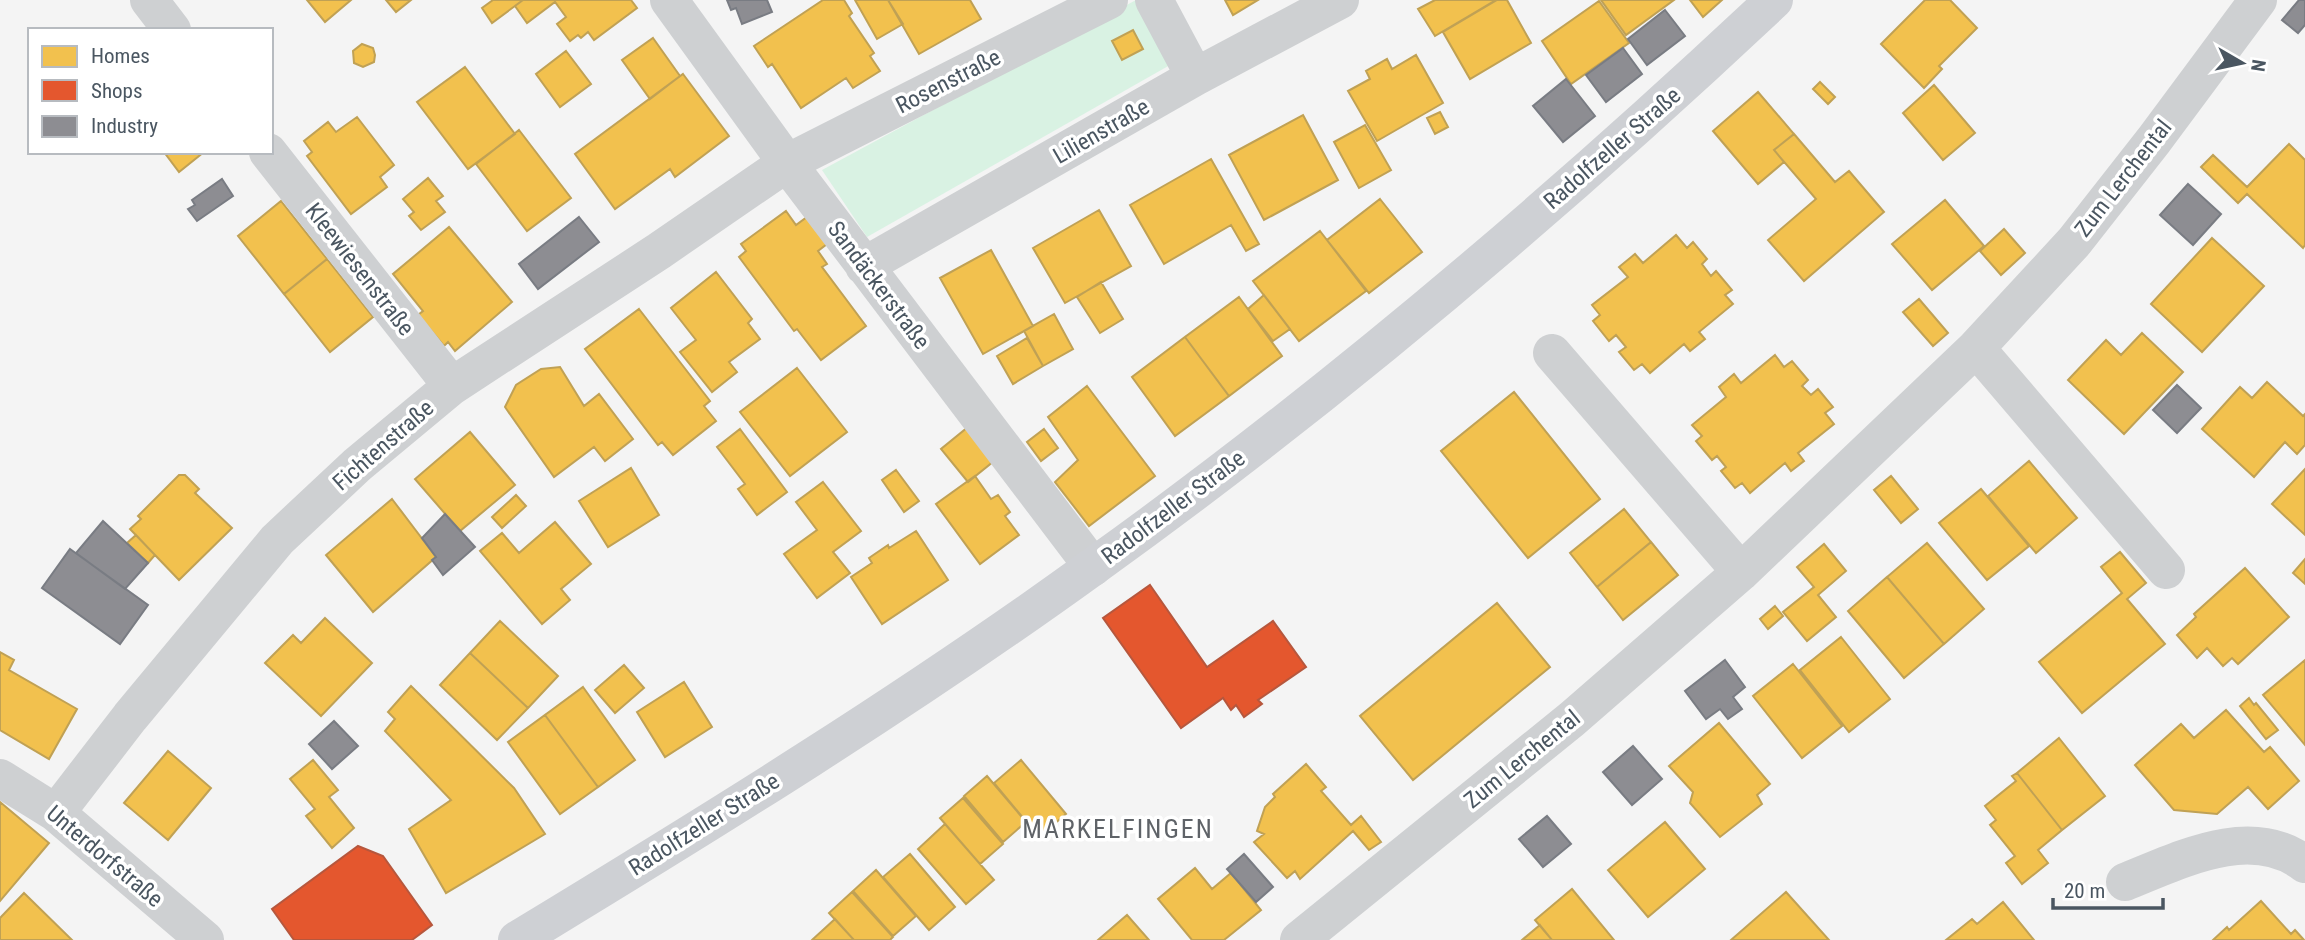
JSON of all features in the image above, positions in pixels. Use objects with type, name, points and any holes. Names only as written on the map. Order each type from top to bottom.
[{"type":"street","points":[[149,0],[171,28]]},
{"type":"street","name":"Sandäckerstraße","points":[[669,0],[864,266],[1093,567]]},
{"type":"street","name":"Rosenstraße","points":[[787,163],[1109,0]]},
{"type":"street","points":[[1154,0],[1195,77]]},
{"type":"street","name":"Lilienstraße","points":[[864,266],[1195,77],[1339,0]]},
{"type":"street","name":"Radolfzeller Straße","points":[[517,940],[899,701],[1093,567],[1222,472],[1478,264],[1655,112],[1774,0]]},
{"type":"street","name":"Zum Lerchental","points":[[1299,940],[1572,719],[1741,572],[1976,348],[2074,242],[2258,0]]},
{"type":"street","name":"Kleewiesenstraße","points":[[270,154],[452,386]]},
{"type":"street","name":"Fichtenstraße","points":[[56,813],[130,717],[277,540],[358,465],[452,386],[659,251],[787,163]]},
{"type":"street","points":[[1976,348],[2166,570]]},
{"type":"street","points":[[1552,353],[1741,572]]},
{"type":"street","name":"Unterdorfstraße","points":[[0,778],[56,813],[205,940]]},
{"type":"street","points":[[2125,882],[2186,858],[2221,848],[2255,845],[2290,853],[2305,864]]},
{"type":"green space","points":[[1136,0],[1170,65],[867,237],[822,170]]},
{"type":"building: Homes","points":[[307,0],[351,0],[325,22]]},
{"type":"building: Homes","points":[[386,0],[411,0],[396,12]]},
{"type":"building: Homes","points":[[493,0],[523,0],[492,23],[482,8]]},
{"type":"building: Homes","points":[[523,0],[631,0],[637,8],[594,40],[588,32],[581,38],[578,35],[570,41],[557,24],[566,17],[555,2],[527,23],[515,6]]},
{"type":"building: Homes","points":[[823,0],[844,0],[852,13],[849,16],[874,53],[870,56],[880,71],[853,88],[846,78],[801,108],[772,64],[768,67],[754,46]]},
{"type":"building: Homes","points":[[855,0],[888,0],[903,24],[877,39]]},
{"type":"building: Homes","points":[[888,0],[970,0],[981,19],[919,54]]},
{"type":"building: Homes","points":[[1225,0],[1258,0],[1233,15]]},
{"type":"building: Homes","points":[[1435,0],[1496,0],[1435,36],[1418,9]]},
{"type":"building: Homes","points":[[1497,0],[1507,0],[1531,43],[1470,79],[1443,32]]},
{"type":"building: Homes","points":[[1601,0],[1674,0],[1626,35]]},
{"type":"building: Homes","points":[[1690,0],[1722,0],[1703,17]]},
{"type":"building: Homes","points":[[1925,0],[1950,0],[1977,28],[1939,66],[1942,69],[1924,88],[1881,44]]},
{"type":"building: Homes","points":[[1599,1],[1629,43],[1571,84],[1542,41]]},
{"type":"building: Homes","points":[[1133,30],[1143,49],[1122,60],[1112,41]]},
{"type":"building: Homes","points":[[653,38],[680,76],[650,99],[622,60]]},
{"type":"building: Homes","points":[[362,44],[373,48],[375,55],[374,62],[363,67],[354,63],[353,51]]},
{"type":"building: Homes","points":[[566,51],[591,84],[560,107],[536,74]]},
{"type":"building: Homes","points":[[1416,55],[1443,103],[1377,141],[1348,91],[1370,79],[1366,71],[1387,59],[1392,69]]},
{"type":"building: Homes","points":[[465,67],[515,134],[468,169],[417,102]]},
{"type":"building: Homes","points":[[683,74],[729,136],[675,177],[670,169],[615,209],[575,154]]},
{"type":"building: Homes","points":[[1820,82],[1835,97],[1828,104],[1813,89]]},
{"type":"building: Homes","points":[[1934,85],[1975,133],[1943,160],[1903,113]]},
{"type":"building: Homes","points":[[1758,92],[1794,134],[1774,150],[1784,162],[1758,184],[1713,131]]},
{"type":"building: Homes","points":[[1440,112],[1448,127],[1435,134],[1427,118]]},
{"type":"building: Homes","points":[[1303,115],[1338,180],[1264,220],[1229,155]]},
{"type":"building: Homes","points":[[357,117],[394,165],[380,177],[387,187],[351,214],[307,156],[312,152],[304,141],[328,122],[336,132]]},
{"type":"building: Homes","points":[[1365,125],[1391,170],[1359,188],[1334,142]]},
{"type":"building: Homes","points":[[519,130],[571,198],[527,231],[476,164]]},
{"type":"building: Homes","points":[[1794,134],[1835,182],[1849,171],[1884,212],[1804,281],[1768,240],[1816,199],[1774,150]]},
{"type":"building: Homes","points":[[2289,144],[2305,160],[2303,248],[2247,194],[2238,203],[2201,167],[2213,155],[2247,187]]},
{"type":"building: Homes","points":[[166,154],[202,154],[179,172]]},
{"type":"building: Homes","points":[[1211,159],[1259,244],[1246,251],[1231,225],[1164,264],[1130,205]]},
{"type":"building: Homes","points":[[428,178],[443,196],[436,201],[445,212],[421,230],[409,216],[414,212],[403,199]]},
{"type":"building: Homes","points":[[1380,199],[1422,252],[1369,293],[1327,240]]},
{"type":"building: Homes","points":[[1945,200],[1984,246],[1932,290],[1892,244]]},
{"type":"building: Homes","points":[[281,201],[327,259],[284,294],[238,236]]},
{"type":"building: Homes","points":[[1099,210],[1131,266],[1065,303],[1033,248]]},
{"type":"building: Homes","points":[[786,211],[796,225],[807,217],[827,244],[818,251],[827,264],[822,267],[866,326],[821,360],[797,329],[794,331],[739,257],[746,251],[741,244]]},
{"type":"building: Homes","points":[[449,227],[512,302],[455,351],[448,342],[444,346],[418,315],[423,311],[393,274]]},
{"type":"building: Homes","points":[[2004,229],[2025,253],[2001,275],[1980,251]]},
{"type":"building: Homes","points":[[1320,231],[1366,291],[1299,341],[1253,281]]},
{"type":"building: Homes","points":[[1676,235],[1687,248],[1693,242],[1707,259],[1702,264],[1711,276],[1716,271],[1732,290],[1725,295],[1733,304],[1699,332],[1705,339],[1690,351],[1684,344],[1650,373],[1642,364],[1634,370],[1619,352],[1626,347],[1616,335],[1609,341],[1593,321],[1600,315],[1592,305],[1628,277],[1619,267],[1635,254],[1643,263]]},
{"type":"building: Homes","points":[[2212,238],[2264,286],[2202,352],[2151,304]]},
{"type":"building: Homes","points":[[991,250],[1033,326],[983,354],[940,278]]},
{"type":"building: Homes","points":[[327,259],[373,317],[330,352],[284,294]]},
{"type":"building: Homes","points":[[716,272],[752,319],[748,323],[760,339],[729,362],[737,372],[712,392],[680,352],[696,340],[671,308]]},
{"type":"building: Homes","points":[[1101,282],[1123,319],[1100,333],[1077,297]]},
{"type":"building: Homes","points":[[1264,295],[1290,329],[1273,341],[1248,309]]},
{"type":"building: Homes","points":[[1239,297],[1282,356],[1229,396],[1185,337]]},
{"type":"building: Homes","points":[[1919,299],[1948,333],[1933,346],[1903,312]]},
{"type":"building: Homes","points":[[639,309],[710,401],[704,406],[716,421],[673,455],[662,442],[658,445],[585,349]]},
{"type":"building: Homes","points":[[1054,314],[1073,349],[1043,366],[1024,331]]},
{"type":"building: Homes","points":[[2142,333],[2183,372],[2124,434],[2068,380],[2106,340],[2121,355]]},
{"type":"building: Homes","points":[[1185,337],[1229,396],[1175,436],[1132,377]]},
{"type":"building: Homes","points":[[1027,338],[1043,366],[1013,384],[997,356]]},
{"type":"building: Homes","points":[[1775,355],[1784,367],[1792,361],[1808,380],[1802,386],[1811,395],[1818,389],[1833,407],[1825,413],[1834,424],[1798,453],[1804,461],[1791,471],[1785,463],[1750,493],[1742,483],[1735,488],[1721,471],[1726,467],[1717,456],[1712,460],[1696,441],[1702,436],[1692,425],[1726,397],[1719,387],[1734,374],[1741,383]]},
{"type":"building: Homes","points":[[560,367],[584,406],[599,394],[633,439],[605,461],[594,447],[554,477],[505,407],[516,385],[541,369]]},
{"type":"building: Homes","points":[[797,368],[847,432],[790,476],[740,412]]},
{"type":"building: Homes","points":[[2267,382],[2303,416],[2305,414],[2305,445],[2297,454],[2285,442],[2254,477],[2202,429],[2240,387],[2252,398]]},
{"type":"building: Homes","points":[[1087,386],[1155,476],[1089,526],[1055,482],[1078,460],[1048,417]]},
{"type":"building: Homes","points":[[1514,392],[1600,499],[1528,558],[1441,451]]},
{"type":"building: Homes","points":[[968,427],[994,461],[968,482],[941,449]]},
{"type":"building: Homes","points":[[740,429],[787,492],[757,515],[738,489],[745,484],[717,447]]},
{"type":"building: Homes","points":[[1044,429],[1058,448],[1041,461],[1027,442]]},
{"type":"building: Homes","points":[[470,432],[515,485],[460,531],[415,479]]},
{"type":"building: Homes","points":[[2029,461],[2077,518],[2036,553],[1988,496]]},
{"type":"building: Homes","points":[[631,468],[659,515],[608,547],[579,501]]},
{"type":"building: Homes","points":[[2305,469],[2305,535],[2272,504]]},
{"type":"building: Homes","points":[[896,470],[919,501],[904,512],[882,480]]},
{"type":"building: Homes","points":[[179,475],[185,475],[199,489],[195,493],[232,528],[179,580],[130,529],[141,519],[138,516]]},
{"type":"building: Homes","points":[[975,476],[991,499],[998,495],[1010,512],[1005,516],[1019,535],[980,564],[936,504]]},
{"type":"building: Homes","points":[[1891,476],[1918,509],[1901,523],[1874,490]]},
{"type":"building: Homes","points":[[823,482],[861,531],[833,552],[850,573],[817,598],[784,554],[817,530],[796,502]]},
{"type":"building: Homes","points":[[1981,489],[2029,546],[1987,580],[1939,523]]},
{"type":"building: Homes","points":[[516,495],[526,506],[502,528],[492,517]]},
{"type":"building: Homes","points":[[392,499],[436,557],[373,612],[326,555]]},
{"type":"building: Homes","points":[[1624,509],[1651,542],[1597,587],[1570,553]]},
{"type":"building: Homes","points":[[555,522],[591,564],[561,589],[570,600],[542,624],[480,551],[502,533],[519,553]]},
{"type":"building: Homes","points":[[916,531],[948,580],[882,624],[851,577],[872,563],[869,558]]},
{"type":"building: Homes","points":[[136,535],[155,555],[148,563],[127,543]]},
{"type":"building: Homes","points":[[1651,542],[1678,575],[1623,620],[1597,587]]},
{"type":"building: Homes","points":[[1927,543],[1984,609],[1944,644],[1887,577]]},
{"type":"building: Homes","points":[[1824,544],[1846,571],[1818,595],[1836,617],[1807,641],[1783,612],[1814,587],[1797,567]]},
{"type":"building: Homes","points":[[2120,552],[2146,583],[2127,599],[2165,644],[2082,713],[2039,662],[2122,593],[2101,567]]},
{"type":"building: Homes","points":[[2305,559],[2305,584],[2293,573]]},
{"type":"building: Homes","points":[[2245,568],[2289,617],[2238,664],[2232,658],[2223,666],[2207,648],[2197,658],[2177,635],[2196,617],[2194,614]]},
{"type":"building: Homes","points":[[1887,577],[1944,644],[1904,678],[1848,611]]},
{"type":"building: Homes","points":[[1497,603],[1550,667],[1413,780],[1360,716]]},
{"type":"building: Homes","points":[[1775,606],[1783,616],[1768,629],[1760,619]]},
{"type":"building: Homes","points":[[325,618],[372,663],[321,716],[265,663],[293,635],[301,643]]},
{"type":"building: Homes","points":[[500,621],[558,676],[528,708],[470,653]]},
{"type":"building: Homes","points":[[1841,637],[1890,699],[1849,732],[1800,670]]},
{"type":"building: Homes","points":[[0,652],[14,660],[9,670],[77,709],[49,759],[0,730]]},
{"type":"building: Homes","points":[[470,653],[528,708],[497,740],[440,685]]},
{"type":"building: Homes","points":[[2305,660],[2305,745],[2263,695]]},
{"type":"building: Homes","points":[[1793,664],[1842,726],[1802,758],[1753,696]]},
{"type":"building: Homes","points":[[624,665],[644,688],[615,713],[595,690]]},
{"type":"building: Homes","points":[[684,682],[712,727],[665,757],[637,712]]},
{"type":"building: Homes","points":[[411,686],[514,788],[545,834],[446,893],[409,829],[451,800],[385,731],[395,719],[388,712]]},
{"type":"building: Homes","points":[[583,687],[635,760],[598,787],[545,715]]},
{"type":"building: Homes","points":[[2249,698],[2278,730],[2266,739],[2240,706]]},
{"type":"building: Homes","points":[[2226,710],[2264,752],[2270,747],[2299,781],[2268,809],[2248,787],[2217,814],[2174,810],[2135,765],[2181,724],[2194,738]]},
{"type":"building: Homes","points":[[545,715],[598,787],[560,814],[508,742]]},
{"type":"building: Homes","points":[[1719,723],[1770,784],[1757,795],[1762,804],[1720,837],[1690,803],[1693,792],[1669,766]]},
{"type":"building: Homes","points":[[2059,738],[2105,796],[2062,830],[2017,773]]},
{"type":"building: Homes","points":[[168,751],[211,788],[168,840],[124,803]]},
{"type":"building: Homes","points":[[313,760],[338,790],[329,797],[354,828],[332,848],[306,816],[315,809],[290,779]]},
{"type":"building: Homes","points":[[1021,760],[1066,814],[1039,837],[994,783]]},
{"type":"building: Homes","points":[[1306,764],[1326,787],[1321,791],[1351,825],[1361,816],[1381,842],[1369,850],[1353,831],[1300,879],[1295,871],[1287,878],[1254,842],[1264,834],[1257,831],[1265,807],[1275,797],[1273,794]]},
{"type":"building: Homes","points":[[2017,773],[2062,830],[2038,850],[2048,863],[2022,884],[2006,863],[2015,856],[1990,825],[1996,820],[1985,806],[2016,781],[2012,776]]},
{"type":"building: Homes","points":[[987,776],[1026,822],[1003,842],[964,796]]},
{"type":"building: Homes","points":[[963,798],[1003,844],[980,864],[940,818]]},
{"type":"building: Homes","points":[[0,802],[49,843],[0,901]]},
{"type":"building: Homes","points":[[1665,822],[1705,869],[1648,917],[1608,870]]},
{"type":"building: Homes","points":[[945,824],[994,880],[966,904],[918,849]]},
{"type":"building: Homes","points":[[910,854],[955,907],[929,930],[883,877]]},
{"type":"building: Homes","points":[[1195,868],[1212,889],[1231,873],[1261,910],[1224,940],[1192,940],[1158,899]]},
{"type":"building: Homes","points":[[876,870],[916,916],[893,936],[853,891]]},
{"type":"building: Homes","points":[[1572,889],[1614,940],[1552,940],[1535,920]]},
{"type":"building: Homes","points":[[852,892],[893,937],[890,940],[854,940],[829,913]]},
{"type":"building: Homes","points":[[1786,892],[1829,940],[1731,940]]},
{"type":"building: Homes","points":[[24,893],[72,940],[0,940],[0,918]]},
{"type":"building: Homes","points":[[2261,901],[2291,934],[2295,930],[2304,940],[2213,940],[2227,927],[2229,930]]},
{"type":"building: Homes","points":[[2003,902],[2034,940],[1946,940],[1972,919],[1977,924]]},
{"type":"building: Homes","points":[[1127,915],[1149,940],[1098,940]]},
{"type":"building: Homes","points":[[835,919],[854,940],[812,940]]},
{"type":"building: Homes","points":[[1540,925],[1552,940],[1522,940]]},
{"type":"building: Shops","points":[[1150,585],[1207,667],[1273,621],[1306,667],[1258,700],[1262,704],[1244,717],[1236,705],[1231,710],[1223,698],[1181,728],[1103,618]]},
{"type":"building: Shops","points":[[358,846],[383,856],[432,925],[412,940],[294,940],[272,909]]},
{"type":"building: Industry","points":[[727,0],[767,0],[772,12],[742,24],[736,8],[731,10]]},
{"type":"building: Industry","points":[[2299,0],[2305,0],[2305,25],[2298,33],[2282,20]]},
{"type":"building: Industry","points":[[1665,10],[1685,36],[1647,65],[1628,39]]},
{"type":"building: Industry","points":[[1623,48],[1642,74],[1606,102],[1586,75]]},
{"type":"building: Industry","points":[[1566,79],[1595,116],[1563,142],[1533,106]]},
{"type":"building: Industry","points":[[222,179],[233,196],[197,221],[188,209],[195,205],[192,200]]},
{"type":"building: Industry","points":[[2188,184],[2221,214],[2193,245],[2160,215]]},
{"type":"building: Industry","points":[[579,217],[599,242],[538,289],[519,264]]},
{"type":"building: Industry","points":[[2177,385],[2201,408],[2177,433],[2153,410]]},
{"type":"building: Industry","points":[[445,514],[475,547],[443,575],[432,560],[436,557],[422,538]]},
{"type":"building: Industry","points":[[103,521],[148,563],[125,589],[76,553]]},
{"type":"building: Industry","points":[[70,549],[148,605],[120,644],[42,588]]},
{"type":"building: Industry","points":[[1725,660],[1745,687],[1733,697],[1742,709],[1728,719],[1720,709],[1706,719],[1685,691]]},
{"type":"building: Industry","points":[[334,721],[358,746],[332,769],[309,744]]},
{"type":"building: Industry","points":[[1633,746],[1662,779],[1632,805],[1603,772]]},
{"type":"building: Industry","points":[[1547,816],[1571,844],[1543,867],[1519,839]]},
{"type":"building: Industry","points":[[1244,854],[1273,887],[1256,902],[1227,869]]},
{"type":"district","name":"MARKELFINGEN","points":[[1118,829]]}]
